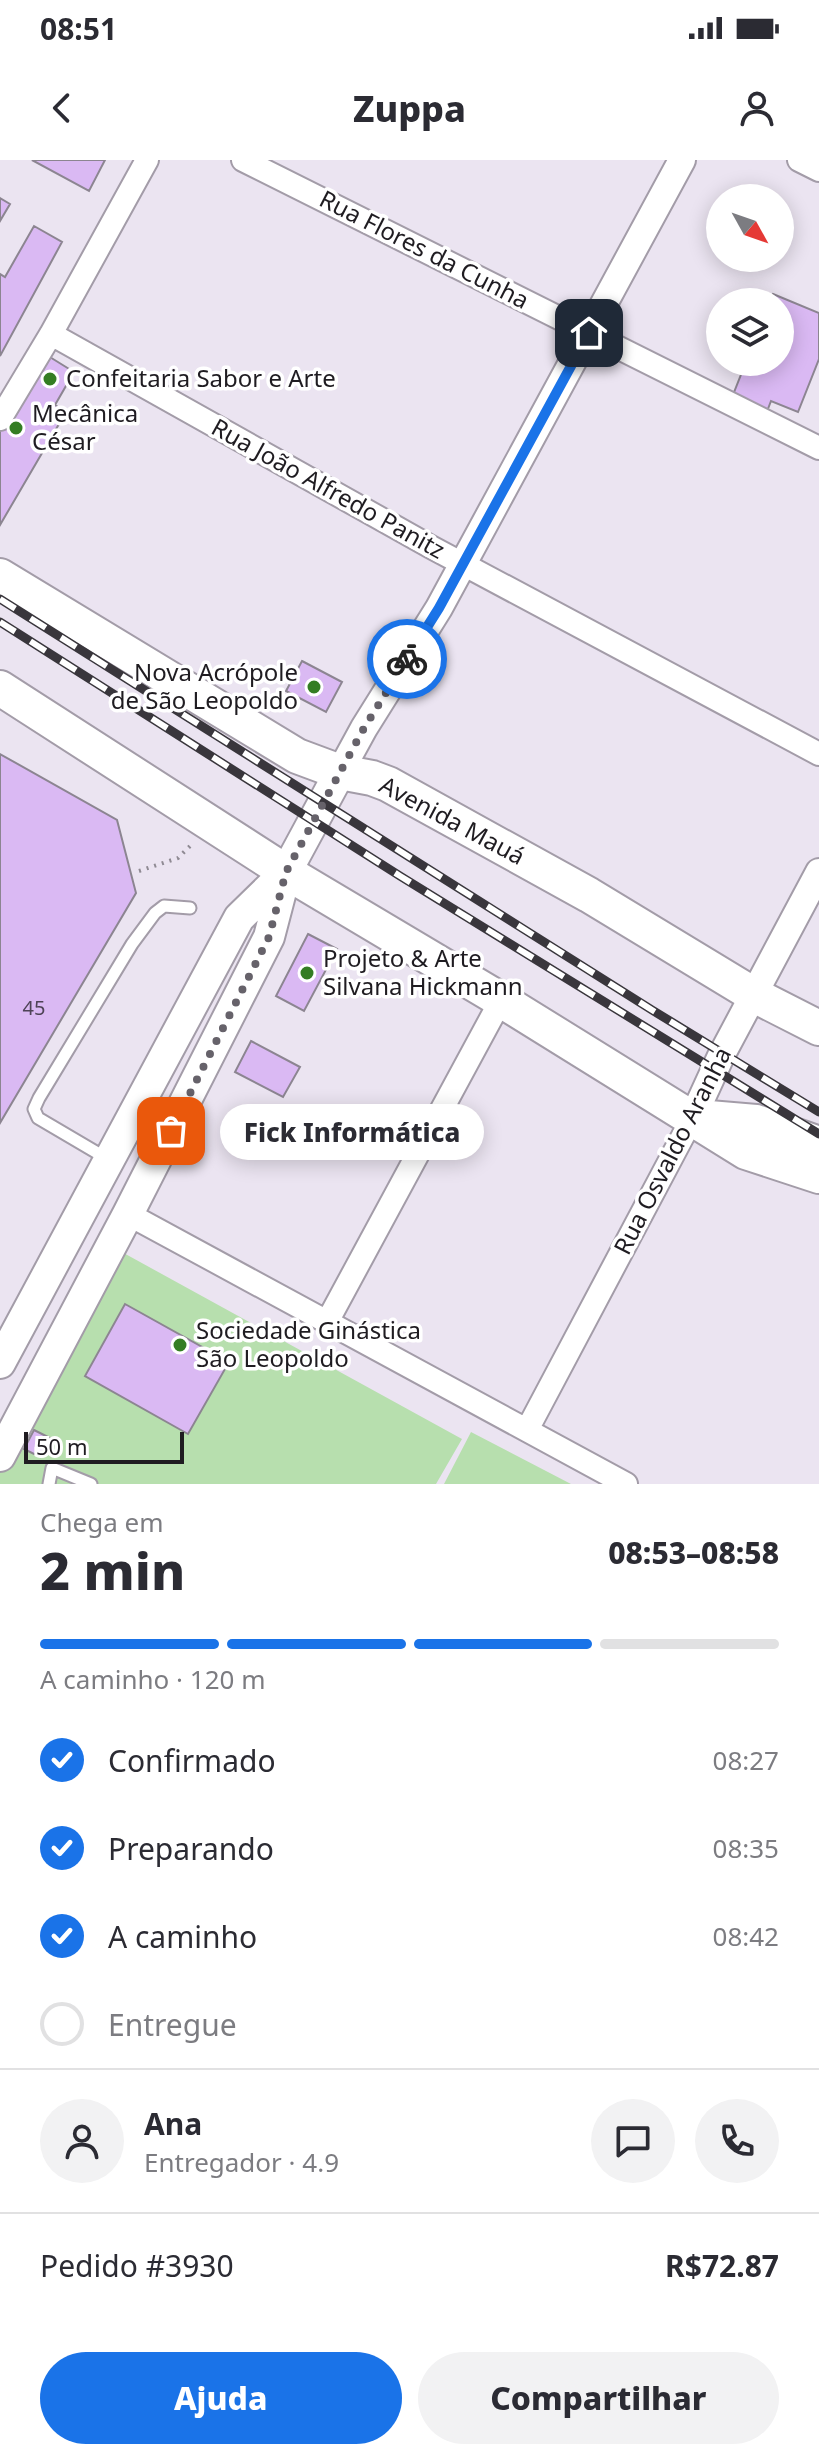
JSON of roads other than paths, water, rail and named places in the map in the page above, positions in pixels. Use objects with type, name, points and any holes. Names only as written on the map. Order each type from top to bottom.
[{"type":"main road","name":"Avenida Mauá","points":[[0,576],[297,756],[340,772],[388,784],[589,895],[754,995],[819,1028]]},
{"type":"main road","points":[[0,688],[202,820],[746,1152],[819,1176]]},
{"type":"main road","points":[[2,1448],[128,1214],[269,937],[286,872],[340,772]]},
{"type":"main road","points":[[0,1363],[239,918],[286,872]]},
{"type":"main road","points":[[693,1117],[756,1122],[819,1144]]},
{"type":"street","points":[[0,419],[147,160]]},
{"type":"street","name":"Rua Flores da Cunha","points":[[243,160],[819,448]]},
{"type":"street","points":[[340,772],[463,565],[682,160]]},
{"type":"street","points":[[799,160],[819,170]]},
{"type":"street","name":"Rua João Alfredo Panitz","points":[[51,334],[463,565],[819,754]]},
{"type":"street","name":"Rua Osvaldo Aranha","points":[[527,1430],[819,872]]},
{"type":"street","points":[[327,1322],[501,1000]]},
{"type":"street","points":[[128,1214],[626,1484]]},
{"type":"lane","points":[[110,1160],[38,1118],[34,1109],[132,944],[155,913],[164,906],[190,908]]},
{"type":"lane","points":[[49,1484],[52,1468],[91,1484]]},
{"type":"railway","points":[[0,599],[819,1112]]},
{"type":"railway","points":[[0,622],[400,876],[819,1134]]},
{"type":"place","name":"Confeitaria Sabor e Arte","points":[[50,379]]},
{"type":"place","name":"Mecânica César","points":[[16,428]]},
{"type":"place","name":"Nova Acrópole de São Leopoldo","points":[[314,687]]},
{"type":"place","name":"Projeto & Arte Silvana Hickmann","points":[[307,973]]},
{"type":"place","name":"Fick Informática","points":[[171,1131]]},
{"type":"place","name":"Sociedade Ginástica São Leopoldo","points":[[180,1345]]}]
